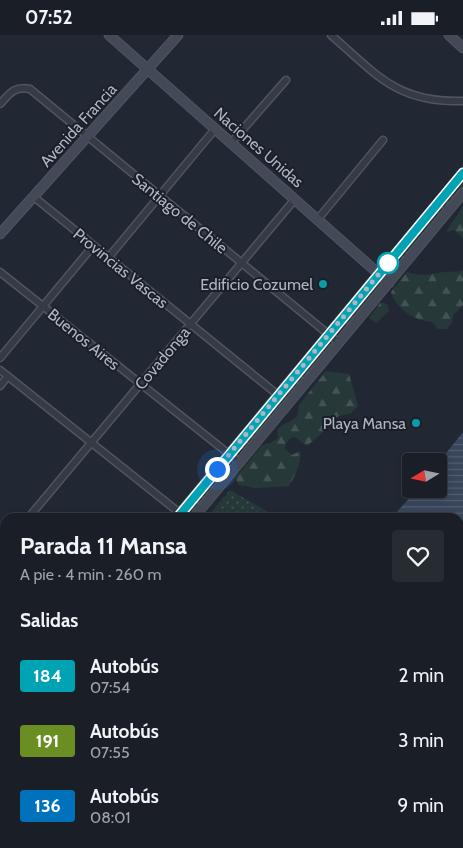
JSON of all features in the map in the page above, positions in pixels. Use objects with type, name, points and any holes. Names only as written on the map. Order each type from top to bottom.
[{"type":"main road","name":"Naciones Unidas","points":[[109,35],[389,283]]},
{"type":"main road","name":"Avenida Francia","points":[[0,235],[178,35]]},
{"type":"main road","points":[[449,35],[463,48]]},
{"type":"main road","points":[[181,513],[463,173]]},
{"type":"main road","points":[[197,513],[463,193]]},
{"type":"street","points":[[331,35],[385,82],[418,97],[444,102],[463,101]]},
{"type":"street","points":[[231,143],[286,80]]},
{"type":"street","name":"Santiago de Chile","points":[[0,104],[20,87],[30,89],[339,343]]},
{"type":"street","points":[[108,258],[215,129]]},
{"type":"street","points":[[318,219],[383,140]]},
{"type":"street","name":"Provincias Vascas","points":[[34,197],[278,395]]},
{"type":"street","name":"Covadonga","points":[[32,513],[295,199]]},
{"type":"street","points":[[0,359],[93,246]]},
{"type":"street","name":"Buenos Aires","points":[[0,272],[239,462]]},
{"type":"street","points":[[0,370],[175,513]]},
{"type":"street","points":[[0,386],[8,377]]},
{"type":"green space","points":[[463,179],[463,187],[395,269],[392,269],[391,266]]},
{"type":"green space","points":[[463,206],[463,238],[454,230],[446,232]]},
{"type":"green space","points":[[463,270],[463,305],[453,315],[452,323],[447,329],[438,329],[432,322],[413,317],[397,304],[391,292],[407,272],[423,275]]},
{"type":"green space","points":[[379,282],[381,285],[349,325],[344,325],[344,323]]},
{"type":"green space","points":[[380,303],[388,305],[389,311],[376,323],[369,318]]},
{"type":"green space","points":[[328,342],[332,346],[246,448],[241,450],[243,444]]},
{"type":"green space","points":[[326,371],[349,374],[358,406],[351,413],[331,420],[323,432],[307,446],[295,437],[287,441],[285,449],[292,455],[300,451],[298,469],[289,486],[256,488],[239,485],[236,477],[262,445],[278,438],[277,430],[281,426],[297,417],[299,405]]},
{"type":"green space","points":[[227,466],[228,468],[226,473],[192,513],[185,513],[223,467]]},
{"type":"green space","points":[[230,490],[270,513],[210,513]]},
{"type":"water","points":[[463,432],[463,513],[396,513],[410,498],[448,497],[448,453],[446,453]]},
{"type":"bus line","name":"184","points":[[181,513],[463,173]]},
{"type":"place","name":"Edificio Cozumel","points":[[323,284]]},
{"type":"place","name":"Playa Mansa","points":[[416,423]]},
{"type":"route","points":[[217,469],[388,263]]}]
